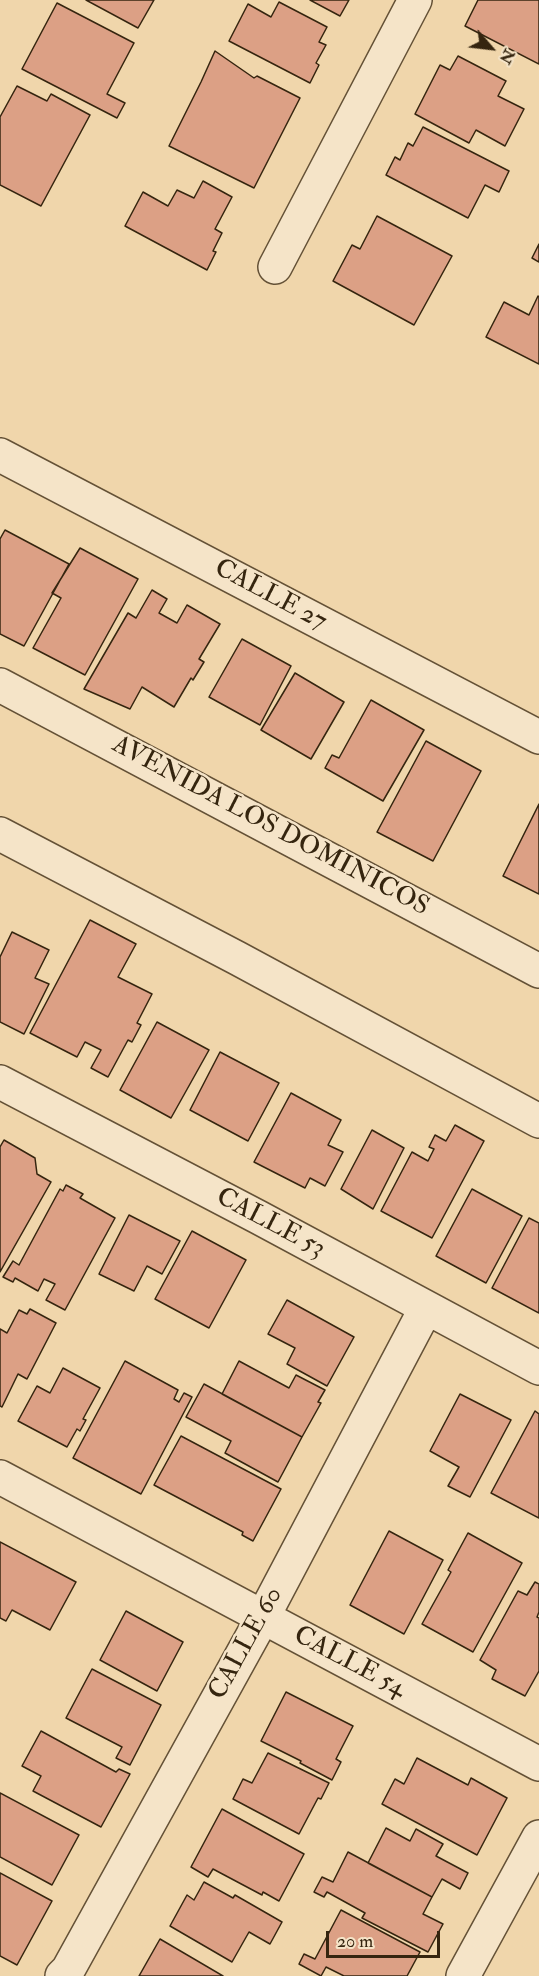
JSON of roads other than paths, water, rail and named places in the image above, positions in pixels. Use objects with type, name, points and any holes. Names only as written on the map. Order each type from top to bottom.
[{"type":"street","points":[[275,267],[415,0]]},
{"type":"street","name":"CALLE 27","points":[[0,455],[539,737]]},
{"type":"street","name":"AVENIDA LOS DOMINICOS","points":[[0,685],[539,971]]},
{"type":"street","points":[[0,834],[237,958],[539,1121]]},
{"type":"street","name":"CALLE 53","points":[[0,1082],[539,1368]]},
{"type":"street","name":"CALLE 60","points":[[62,1976],[68,1970],[263,1617],[426,1308]]},
{"type":"street","name":"CALLE 54","points":[[0,1477],[539,1764]]},
{"type":"street","points":[[463,1976],[539,1837]]}]
